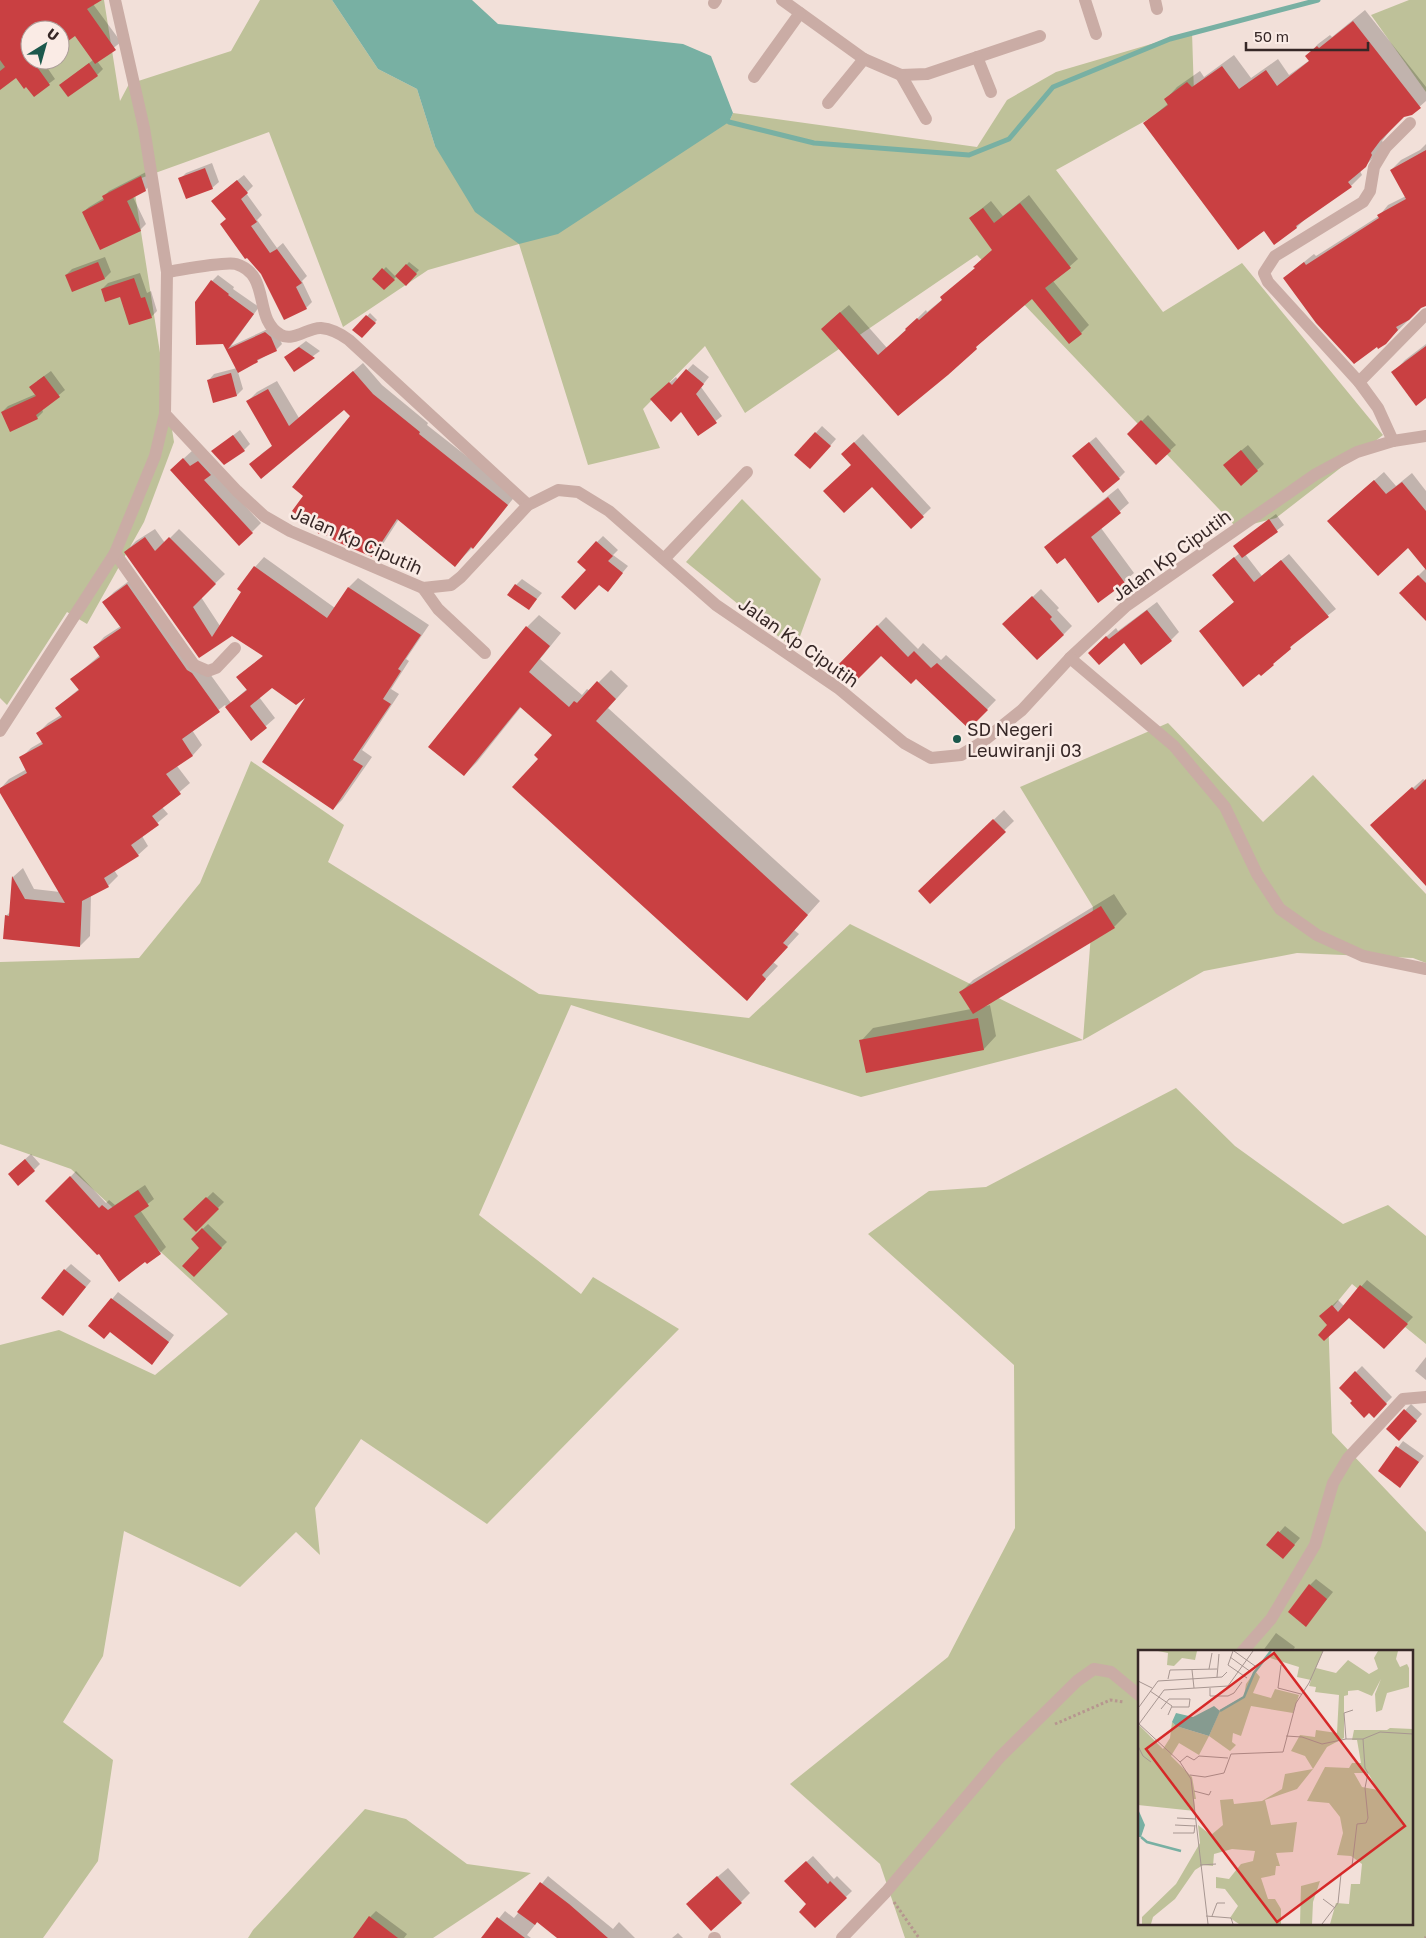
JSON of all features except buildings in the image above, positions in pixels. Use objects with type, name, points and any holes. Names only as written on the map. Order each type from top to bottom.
[{"type":"street","points":[[0,731],[115,553],[155,456],[165,414],[167,272],[144,128],[115,0]]},
{"type":"street","points":[[782,0],[864,59],[901,75],[927,74],[1040,36]]},
{"type":"street","points":[[1086,0],[1096,34]]},
{"type":"street","points":[[754,77],[800,13]]},
{"type":"street","points":[[977,57],[991,92]]},
{"type":"street","points":[[828,103],[864,59]]},
{"type":"street","points":[[901,75],[926,119]]},
{"type":"street","points":[[1393,441],[1378,408],[1359,382],[1268,282],[1264,273],[1275,256],[1363,202],[1370,190],[1374,167],[1386,147],[1410,123]]},
{"type":"street","points":[[167,272],[210,265],[235,264],[253,274],[258,284],[266,320],[281,336],[288,337],[320,328],[339,332],[528,505]]},
{"type":"street","points":[[1359,382],[1426,314]]},
{"type":"street","name":"Jalan Kp Ciputih","points":[[165,414],[237,491],[264,516],[290,531],[423,588],[450,585],[461,577],[528,505],[558,490],[578,492],[609,511],[716,605],[838,688],[904,743],[931,758],[961,756],[981,743],[1022,710],[1070,658],[1126,606],[1316,474],[1357,452],[1393,441],[1426,436]]},
{"type":"street","points":[[664,559],[747,472]]},
{"type":"street","points":[[115,553],[194,665],[208,672],[216,668],[234,648]]},
{"type":"street","points":[[423,588],[438,609],[485,654]]},
{"type":"street","points":[[1070,658],[1174,746],[1225,807],[1257,874],[1280,909],[1317,935],[1363,956],[1426,969]]},
{"type":"street","points":[[1244,1650],[1271,1619],[1315,1545],[1333,1483],[1348,1458],[1403,1399],[1426,1396]]},
{"type":"street","points":[[842,1938],[886,1892],[1000,1757],[1077,1680],[1094,1669],[1111,1672],[1135,1699]]},
{"type":"path","points":[[1050,1727],[1110,1700],[1135,1699]]},
{"type":"path","points":[[886,1892],[919,1938]]},
{"type":"green space","points":[[0,0],[104,0],[120,101],[129,84],[231,51],[260,0],[332,0],[378,69],[417,89],[435,146],[729,122],[733,113],[977,147],[1007,100],[1056,72],[1192,32],[1194,94],[1056,170],[1163,312],[1242,263],[1383,435],[1276,518],[1237,528],[977,255],[745,413],[705,346],[643,409],[660,448],[588,465],[519,244],[428,270],[343,327],[269,132],[133,181],[174,442],[144,522],[87,624],[67,612],[7,705],[0,698]]},
{"type":"green space","points":[[1409,0],[1426,0],[1426,92],[1371,15]]},
{"type":"green space","points":[[742,499],[821,579],[795,650],[686,562]]},
{"type":"green space","points":[[1168,723],[1263,822],[1313,775],[1426,894],[1426,963],[1413,958],[1297,953],[1204,971],[1083,1040],[1093,907],[1020,787]]},
{"type":"green space","points":[[251,761],[344,825],[328,862],[539,994],[749,1018],[850,924],[1083,1040],[861,1097],[571,1005],[479,1215],[581,1294],[593,1277],[679,1329],[487,1524],[361,1439],[315,1508],[320,1555],[296,1532],[240,1587],[124,1531],[103,1656],[63,1722],[113,1760],[98,1861],[43,1938],[0,1938],[0,1345],[59,1330],[155,1375],[228,1314],[71,1169],[0,1144],[0,962],[139,958],[200,883]]},
{"type":"green space","points":[[1176,1088],[1235,1146],[1343,1224],[1388,1205],[1426,1236],[1426,1344],[1352,1284],[1328,1313],[1332,1433],[1426,1532],[1426,1938],[905,1938],[880,1864],[790,1784],[948,1657],[1015,1528],[1014,1365],[868,1234],[929,1191],[986,1187]]},
{"type":"green space","points":[[365,1809],[406,1819],[467,1864],[531,1873],[433,1938],[248,1938],[253,1930]]},
{"type":"water","points":[[332,0],[472,0],[498,24],[683,44],[711,56],[733,113],[729,122],[558,234],[519,244],[475,212],[435,146],[417,89],[378,69]]},
{"type":"waterway","points":[[729,122],[814,143],[969,155],[1009,139],[1053,87],[1170,39],[1318,0]]},
{"type":"place","name":"SD Negeri Leuwiranji 03","points":[[957,739]]}]
